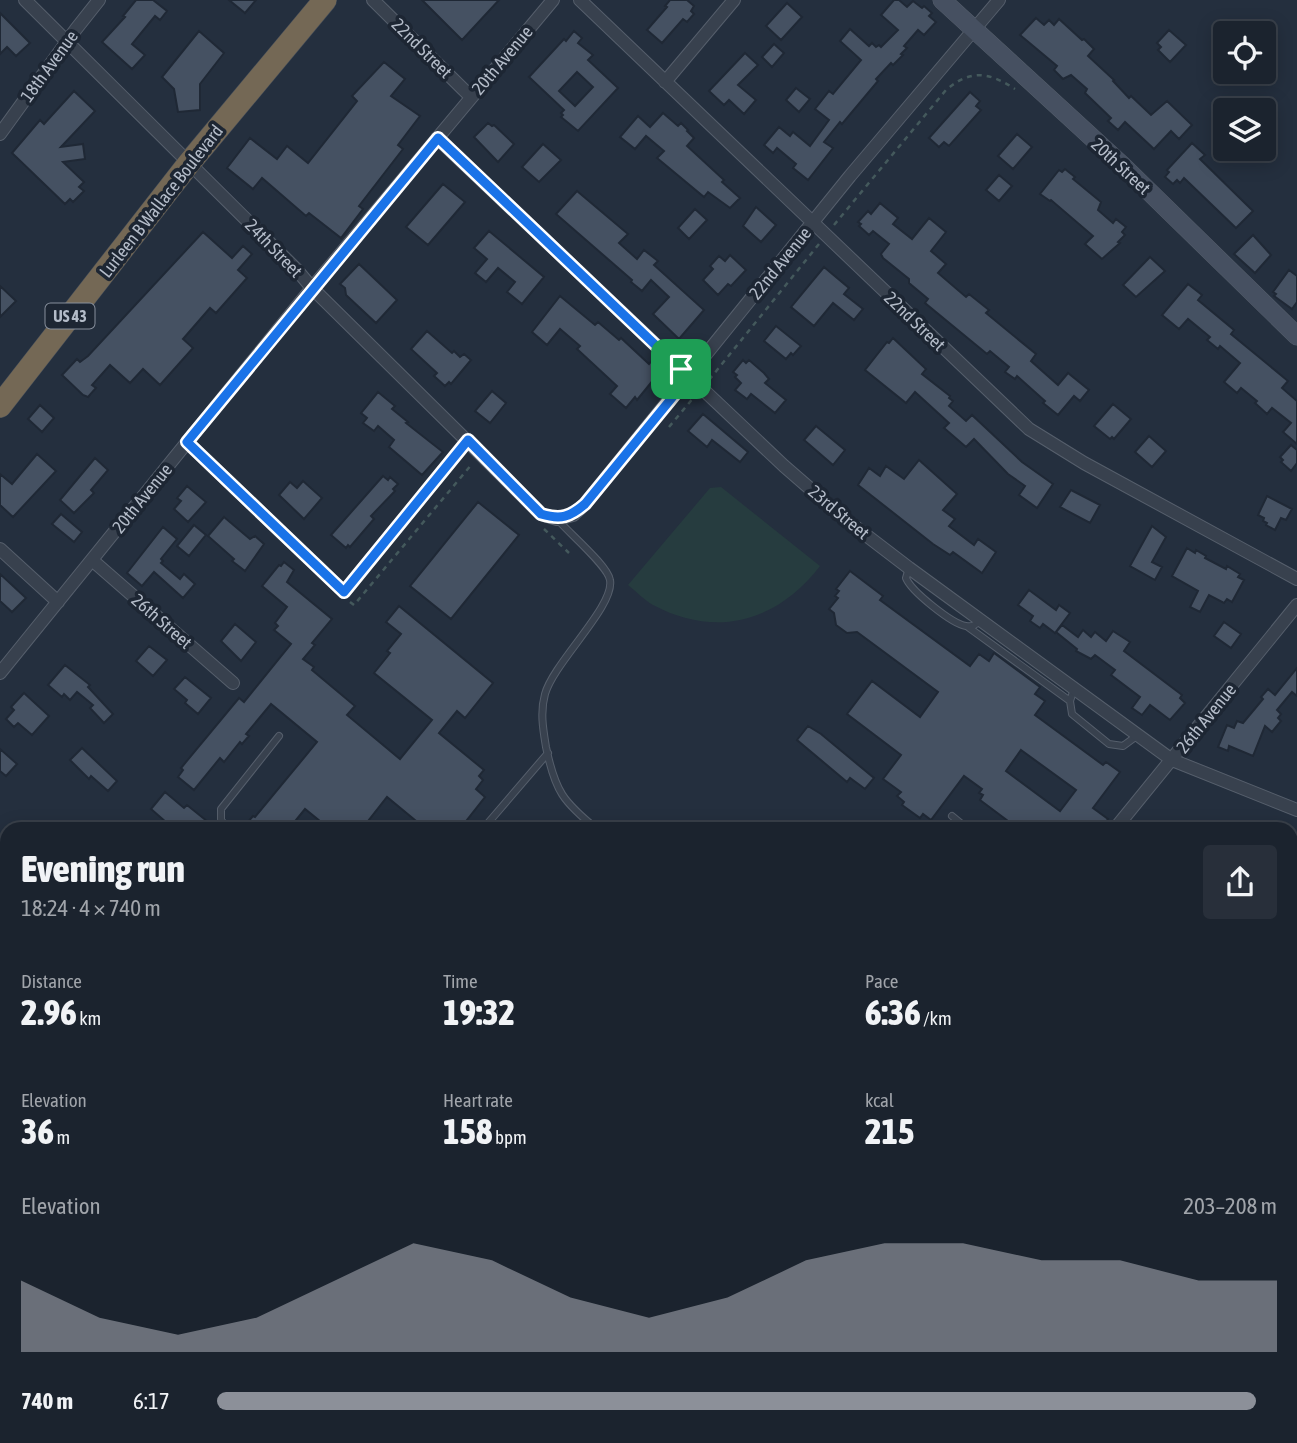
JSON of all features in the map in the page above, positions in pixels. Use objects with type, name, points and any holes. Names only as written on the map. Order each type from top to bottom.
[{"type":"highway","name":"Lurleen B Wallace Boulevard","points":[[0,405],[190,162],[325,0]]},
{"type":"street","name":"24th Street","points":[[24,0],[190,162],[297,270],[312,289],[529,503],[541,514],[557,519]]},
{"type":"street","name":"18th Avenue","points":[[0,134],[100,0]]},
{"type":"street","name":"22nd Street","points":[[373,0],[471,97]]},
{"type":"street","name":"20th Avenue","points":[[0,673],[312,289],[553,0]]},
{"type":"street","name":"22nd Street","points":[[580,0],[1029,429],[1084,463],[1297,579]]},
{"type":"street","points":[[665,82],[734,0]]},
{"type":"street","name":"20th Street","points":[[942,0],[1122,166],[1297,336]]},
{"type":"street","name":"22nd Avenue","points":[[557,519],[573,515],[585,504],[813,223],[999,0]]},
{"type":"street","name":"23rd Street","points":[[438,138],[689,377],[845,519],[980,620],[1072,695],[1138,735],[1172,760],[1297,810]]},
{"type":"street","points":[[187,442],[344,594],[468,440]]},
{"type":"street","points":[[0,549],[58,602]]},
{"type":"street","name":"26th Street","points":[[92,560],[233,683]]},
{"type":"street","name":"26th Avenue","points":[[1121,822],[1297,605]]},
{"type":"lane","points":[[557,519],[602,565],[610,579],[610,593],[555,671],[545,695],[541,722],[557,789],[589,822]]},
{"type":"lane","points":[[909,568],[906,578],[914,591],[959,624],[968,627],[1072,695],[1072,713],[1076,719],[1109,744],[1123,746],[1138,735]]},
{"type":"lane","points":[[968,627],[975,626],[980,620]]},
{"type":"lane","points":[[223,822],[222,809],[226,801],[279,736]]},
{"type":"lane","points":[[489,822],[548,753]]},
{"type":"lane","points":[[952,816],[959,822]]},
{"type":"path","points":[[707,383],[825,235],[946,90],[968,76],[983,74],[999,79],[1015,89]]},
{"type":"path","points":[[669,427],[694,397]]},
{"type":"path","points":[[344,594],[354,605],[475,460]]},
{"type":"path","points":[[542,528],[569,553]]},
{"type":"green space","points":[[721,487],[820,566],[785,600],[745,619],[700,621],[677,615],[646,601],[628,585],[710,488]]},
{"type":"building","points":[[136,0],[153,0],[167,11],[160,20],[155,16],[132,44],[145,55],[132,69],[102,42],[125,17],[123,16]]},
{"type":"building","points":[[229,0],[256,0],[245,13]]},
{"type":"building","points":[[422,0],[499,0],[462,40]]},
{"type":"building","points":[[670,0],[687,0],[694,6],[691,11],[694,14],[687,22],[683,19],[662,43],[647,30]]},
{"type":"building","points":[[894,0],[899,0],[907,7],[913,1],[922,8],[924,6],[932,13],[929,16],[936,22],[924,35],[918,30],[904,46],[907,48],[901,54],[903,55],[893,65],[891,63],[842,124],[840,122],[824,142],[833,148],[808,180],[793,168],[796,164],[777,148],[773,153],[764,145],[779,127],[790,136],[793,132],[810,146],[829,120],[815,109],[829,91],[833,94],[861,60],[840,41],[850,29],[869,46],[872,43],[881,47],[898,30],[881,15]]},
{"type":"building","points":[[787,3],[802,17],[781,40],[766,26]]},
{"type":"building","points":[[0,13],[30,43],[16,56],[7,47],[0,54]]},
{"type":"building","points":[[1036,18],[1044,25],[1049,20],[1054,25],[1059,19],[1084,39],[1094,49],[1088,56],[1129,98],[1131,96],[1151,115],[1167,101],[1192,125],[1179,139],[1171,131],[1154,149],[1125,122],[1118,130],[1108,121],[1111,118],[1085,93],[1087,89],[1071,75],[1063,79],[1054,70],[1057,66],[1020,35]]},
{"type":"building","points":[[1169,30],[1186,45],[1170,62],[1158,50],[1161,47],[1157,43]]},
{"type":"building","points":[[199,31],[224,53],[200,84],[200,110],[178,112],[174,89],[162,77]]},
{"type":"building","points":[[574,31],[582,38],[578,43],[593,55],[588,60],[618,88],[578,131],[561,117],[564,110],[529,77],[564,39],[566,41]],"holes":[[[577,72],[593,87],[575,106],[559,91]]]},
{"type":"building","points":[[774,44],[784,53],[772,67],[762,57]]},
{"type":"building","points":[[745,53],[758,65],[738,85],[756,100],[744,114],[729,100],[724,105],[709,91]]},
{"type":"building","points":[[384,62],[405,79],[391,96],[420,116],[398,145],[403,149],[359,206],[363,209],[341,238],[309,213],[306,216],[262,178],[253,189],[227,168],[250,138],[277,159],[287,146],[308,163],[357,101],[352,96]]},
{"type":"building","points":[[796,88],[810,99],[799,112],[786,100]]},
{"type":"building","points":[[74,91],[95,111],[61,147],[83,144],[85,159],[63,162],[84,182],[79,187],[84,191],[73,202],[70,199],[65,204],[12,153],[40,120],[44,124]]},
{"type":"building","points":[[970,92],[980,101],[976,106],[981,110],[949,146],[944,142],[939,147],[929,138]]},
{"type":"building","points":[[663,113],[678,126],[681,123],[688,130],[694,138],[687,146],[740,198],[730,208],[708,192],[704,197],[657,158],[664,151],[646,136],[635,149],[620,137],[638,116],[650,127]]},
{"type":"building","points":[[488,123],[494,125],[514,144],[498,162],[474,137]]},
{"type":"building","points":[[1017,134],[1032,147],[1013,169],[998,156]]},
{"type":"building","points":[[1192,143],[1205,155],[1200,159],[1253,211],[1236,228],[1184,178],[1180,183],[1177,180],[1173,184],[1165,177],[1169,172],[1167,170]]},
{"type":"building","points":[[543,144],[561,160],[539,182],[522,167]]},
{"type":"building","points":[[1065,169],[1101,202],[1098,210],[1113,223],[1116,219],[1126,227],[1122,232],[1125,235],[1118,242],[1120,243],[1102,259],[1085,244],[1093,236],[1051,200],[1040,194],[1059,170],[1062,172]]},
{"type":"building","points":[[999,175],[1012,186],[999,201],[986,190]]},
{"type":"building","points":[[443,184],[465,202],[428,245],[406,227]]},
{"type":"building","points":[[577,191],[628,234],[619,243],[637,259],[644,250],[658,261],[654,265],[704,310],[679,339],[653,314],[669,297],[651,280],[642,291],[556,214]]},
{"type":"building","points":[[880,203],[898,218],[893,224],[912,239],[929,218],[946,232],[931,251],[946,264],[938,273],[966,297],[969,294],[989,310],[986,313],[1036,354],[1031,361],[1058,385],[1068,373],[1089,390],[1080,401],[1074,396],[1058,415],[1017,376],[1015,379],[1005,372],[1009,367],[990,351],[987,354],[925,303],[928,299],[883,258],[881,254],[889,244],[873,231],[869,235],[859,226],[861,224],[858,222],[868,211],[871,214]]},
{"type":"building","points":[[756,207],[776,225],[761,242],[743,226]]},
{"type":"building","points":[[695,209],[707,220],[689,239],[678,228]]},
{"type":"building","points":[[489,231],[544,277],[522,304],[507,292],[515,282],[498,268],[486,282],[475,273],[487,259],[474,248]]},
{"type":"building","points":[[203,232],[232,258],[243,246],[252,254],[238,270],[247,278],[216,313],[210,308],[183,339],[193,348],[160,385],[143,369],[130,383],[110,365],[92,385],[96,388],[88,397],[83,395],[62,375],[77,359],[80,362],[88,356]]},
{"type":"building","points":[[1253,235],[1271,255],[1255,273],[1234,254]]},
{"type":"building","points":[[730,255],[746,270],[718,295],[703,280],[713,269],[710,266],[719,256],[725,261]]},
{"type":"building","points":[[1150,257],[1165,271],[1136,297],[1123,285]]},
{"type":"building","points":[[359,264],[397,300],[376,323],[346,295],[345,288],[340,284]]},
{"type":"building","points":[[824,267],[849,288],[844,294],[863,309],[854,320],[833,303],[814,326],[791,307]]},
{"type":"building","points":[[1289,270],[1297,276],[1297,302],[1292,309],[1274,296],[1276,294],[1273,292]]},
{"type":"building","points":[[1188,284],[1202,295],[1198,300],[1234,330],[1231,334],[1288,381],[1282,388],[1297,401],[1297,444],[1283,432],[1291,423],[1272,408],[1267,414],[1255,403],[1257,401],[1241,388],[1237,393],[1224,382],[1240,363],[1220,346],[1218,349],[1207,340],[1210,337],[1188,319],[1179,329],[1162,315]]},
{"type":"building","points":[[0,286],[16,301],[0,317]]},
{"type":"building","points":[[560,296],[595,325],[598,322],[619,340],[621,338],[649,364],[653,359],[663,368],[637,400],[635,397],[626,408],[610,394],[617,386],[577,349],[580,346],[560,329],[547,345],[532,332]]},
{"type":"building","points":[[776,326],[801,346],[786,359],[764,341]]},
{"type":"building","points":[[427,331],[452,353],[454,351],[460,357],[464,354],[471,360],[451,384],[449,382],[445,386],[434,376],[437,373],[411,349]]},
{"type":"building","points":[[893,338],[926,369],[922,374],[950,396],[953,401],[949,406],[966,421],[972,415],[1022,462],[1053,484],[1037,508],[1019,495],[1025,486],[1008,474],[974,439],[966,447],[944,428],[949,423],[915,392],[906,403],[865,370]]},
{"type":"building","points":[[743,360],[746,363],[749,360],[764,373],[769,379],[765,383],[786,400],[775,413],[751,394],[747,399],[735,390],[741,383],[733,372]]},
{"type":"building","points":[[492,391],[506,403],[490,423],[475,411]]},
{"type":"building","points":[[378,392],[395,406],[392,409],[408,422],[406,423],[443,452],[422,475],[389,447],[394,440],[378,426],[374,431],[363,423],[367,418],[361,413]]},
{"type":"building","points":[[1113,404],[1131,419],[1114,439],[1110,439],[1094,426]]},
{"type":"building","points":[[40,405],[54,418],[42,432],[28,419]]},
{"type":"building","points":[[703,414],[748,452],[740,462],[712,440],[707,447],[688,431]]},
{"type":"building","points":[[816,426],[845,450],[833,465],[804,440]]},
{"type":"building","points":[[1149,436],[1166,451],[1152,467],[1135,452]]},
{"type":"building","points":[[1291,445],[1297,450],[1297,463],[1291,471],[1281,462],[1283,460],[1280,457]]},
{"type":"building","points":[[37,454],[56,471],[13,517],[0,505],[0,474],[12,484]]},
{"type":"building","points":[[95,458],[108,470],[91,490],[94,493],[74,513],[60,500]]},
{"type":"building","points":[[919,460],[957,494],[943,510],[955,519],[949,526],[974,545],[978,539],[996,552],[982,573],[953,552],[950,555],[933,544],[858,485],[869,468],[880,476],[886,466],[904,479]]},
{"type":"building","points":[[383,476],[388,480],[390,477],[398,484],[393,489],[395,491],[371,516],[374,519],[350,547],[348,545],[346,548],[331,535]]},
{"type":"building","points":[[303,481],[322,498],[304,519],[279,495],[290,482],[297,488]]},
{"type":"building","points":[[187,486],[206,502],[188,522],[174,509],[181,501],[177,498]]},
{"type":"building","points":[[1071,490],[1100,505],[1090,523],[1060,507]]},
{"type":"building","points":[[1267,496],[1292,509],[1286,520],[1281,518],[1275,530],[1266,525],[1264,518],[1258,515]]},
{"type":"building","points":[[478,502],[519,535],[451,619],[410,586]]},
{"type":"building","points":[[61,514],[82,532],[74,542],[52,524]]},
{"type":"building","points":[[224,517],[250,539],[255,536],[264,544],[245,571],[208,536]]},
{"type":"building","points":[[194,525],[206,535],[189,556],[177,546]]},
{"type":"building","points":[[1152,526],[1166,537],[1152,562],[1162,567],[1155,580],[1130,566]]},
{"type":"building","points":[[163,527],[177,539],[161,559],[161,563],[180,579],[184,574],[195,584],[183,598],[154,572],[142,586],[127,573]]},
{"type":"building","points":[[1187,548],[1195,553],[1196,550],[1206,556],[1205,558],[1240,574],[1238,577],[1244,580],[1232,602],[1227,599],[1224,603],[1209,595],[1200,612],[1190,607],[1198,591],[1172,576]]},
{"type":"building","points":[[284,562],[294,570],[287,582],[332,619],[312,643],[315,645],[303,659],[314,667],[312,670],[355,706],[347,715],[400,759],[432,720],[374,673],[401,634],[386,622],[399,606],[493,683],[465,718],[457,711],[439,733],[484,770],[479,776],[483,780],[476,789],[485,797],[465,822],[417,822],[387,797],[369,820],[371,822],[321,822],[305,809],[294,822],[248,822],[255,817],[317,742],[271,704],[246,734],[249,736],[242,744],[240,742],[224,762],[220,758],[194,790],[178,777],[183,770],[181,768],[239,698],[244,702],[291,644],[274,630],[278,626],[275,623],[287,607],[262,586],[279,565]]},
{"type":"building","points":[[850,571],[883,596],[880,600],[970,666],[979,654],[989,661],[994,653],[1040,687],[1035,694],[1045,701],[1035,715],[1103,765],[1106,762],[1120,772],[1093,808],[1108,819],[1106,822],[1009,822],[980,800],[983,795],[979,793],[982,789],[964,776],[931,820],[923,814],[920,818],[902,805],[904,802],[897,796],[901,792],[883,779],[901,755],[847,714],[872,681],[920,717],[938,692],[857,632],[847,633],[836,625],[834,613],[829,609],[838,598],[835,596],[839,591],[836,589]],"holes":[[[1021,750],[1076,790],[1060,811],[1006,771]]]},
{"type":"building","points":[[0,574],[26,598],[12,612],[0,601]]},
{"type":"building","points":[[1029,590],[1056,610],[1059,605],[1070,613],[1055,633],[1043,624],[1040,628],[1030,621],[1033,616],[1018,605]]},
{"type":"building","points":[[1224,622],[1241,634],[1231,648],[1214,636]]},
{"type":"building","points":[[235,624],[256,642],[241,661],[221,641]]},
{"type":"building","points":[[1062,625],[1078,637],[1083,630],[1091,637],[1095,632],[1106,641],[1113,631],[1130,642],[1124,651],[1182,695],[1180,698],[1185,703],[1170,720],[1150,705],[1142,715],[1132,708],[1140,697],[1111,675],[1115,670],[1095,655],[1091,659],[1076,651],[1077,649],[1056,632]]},
{"type":"building","points":[[149,646],[167,660],[153,676],[136,661]]},
{"type":"building","points":[[65,665],[90,685],[88,687],[113,714],[104,723],[90,708],[93,705],[77,692],[70,700],[48,685]]},
{"type":"building","points":[[1297,668],[1297,696],[1292,692],[1277,710],[1281,714],[1278,718],[1281,721],[1272,732],[1265,726],[1253,756],[1229,746],[1228,751],[1218,747],[1227,725],[1234,728],[1237,721],[1243,723],[1268,689],[1275,695]]},
{"type":"building","points":[[185,677],[211,698],[198,714],[174,689]]},
{"type":"building","points":[[24,693],[49,716],[32,735],[18,723],[14,727],[6,719],[14,710],[11,707]]},
{"type":"building","points":[[808,726],[874,778],[865,789],[850,778],[847,782],[797,740]]},
{"type":"building","points":[[82,748],[117,781],[108,791],[91,776],[89,779],[70,760]]},
{"type":"building","points":[[0,749],[17,764],[6,776],[0,771]]},
{"type":"building","points":[[165,792],[184,808],[187,805],[208,822],[166,822],[151,809]]},
{"type":"route","points":[[438,138],[681,369],[689,377],[585,504],[573,515],[557,519],[541,514],[468,440],[344,592],[187,442],[438,138]]}]
